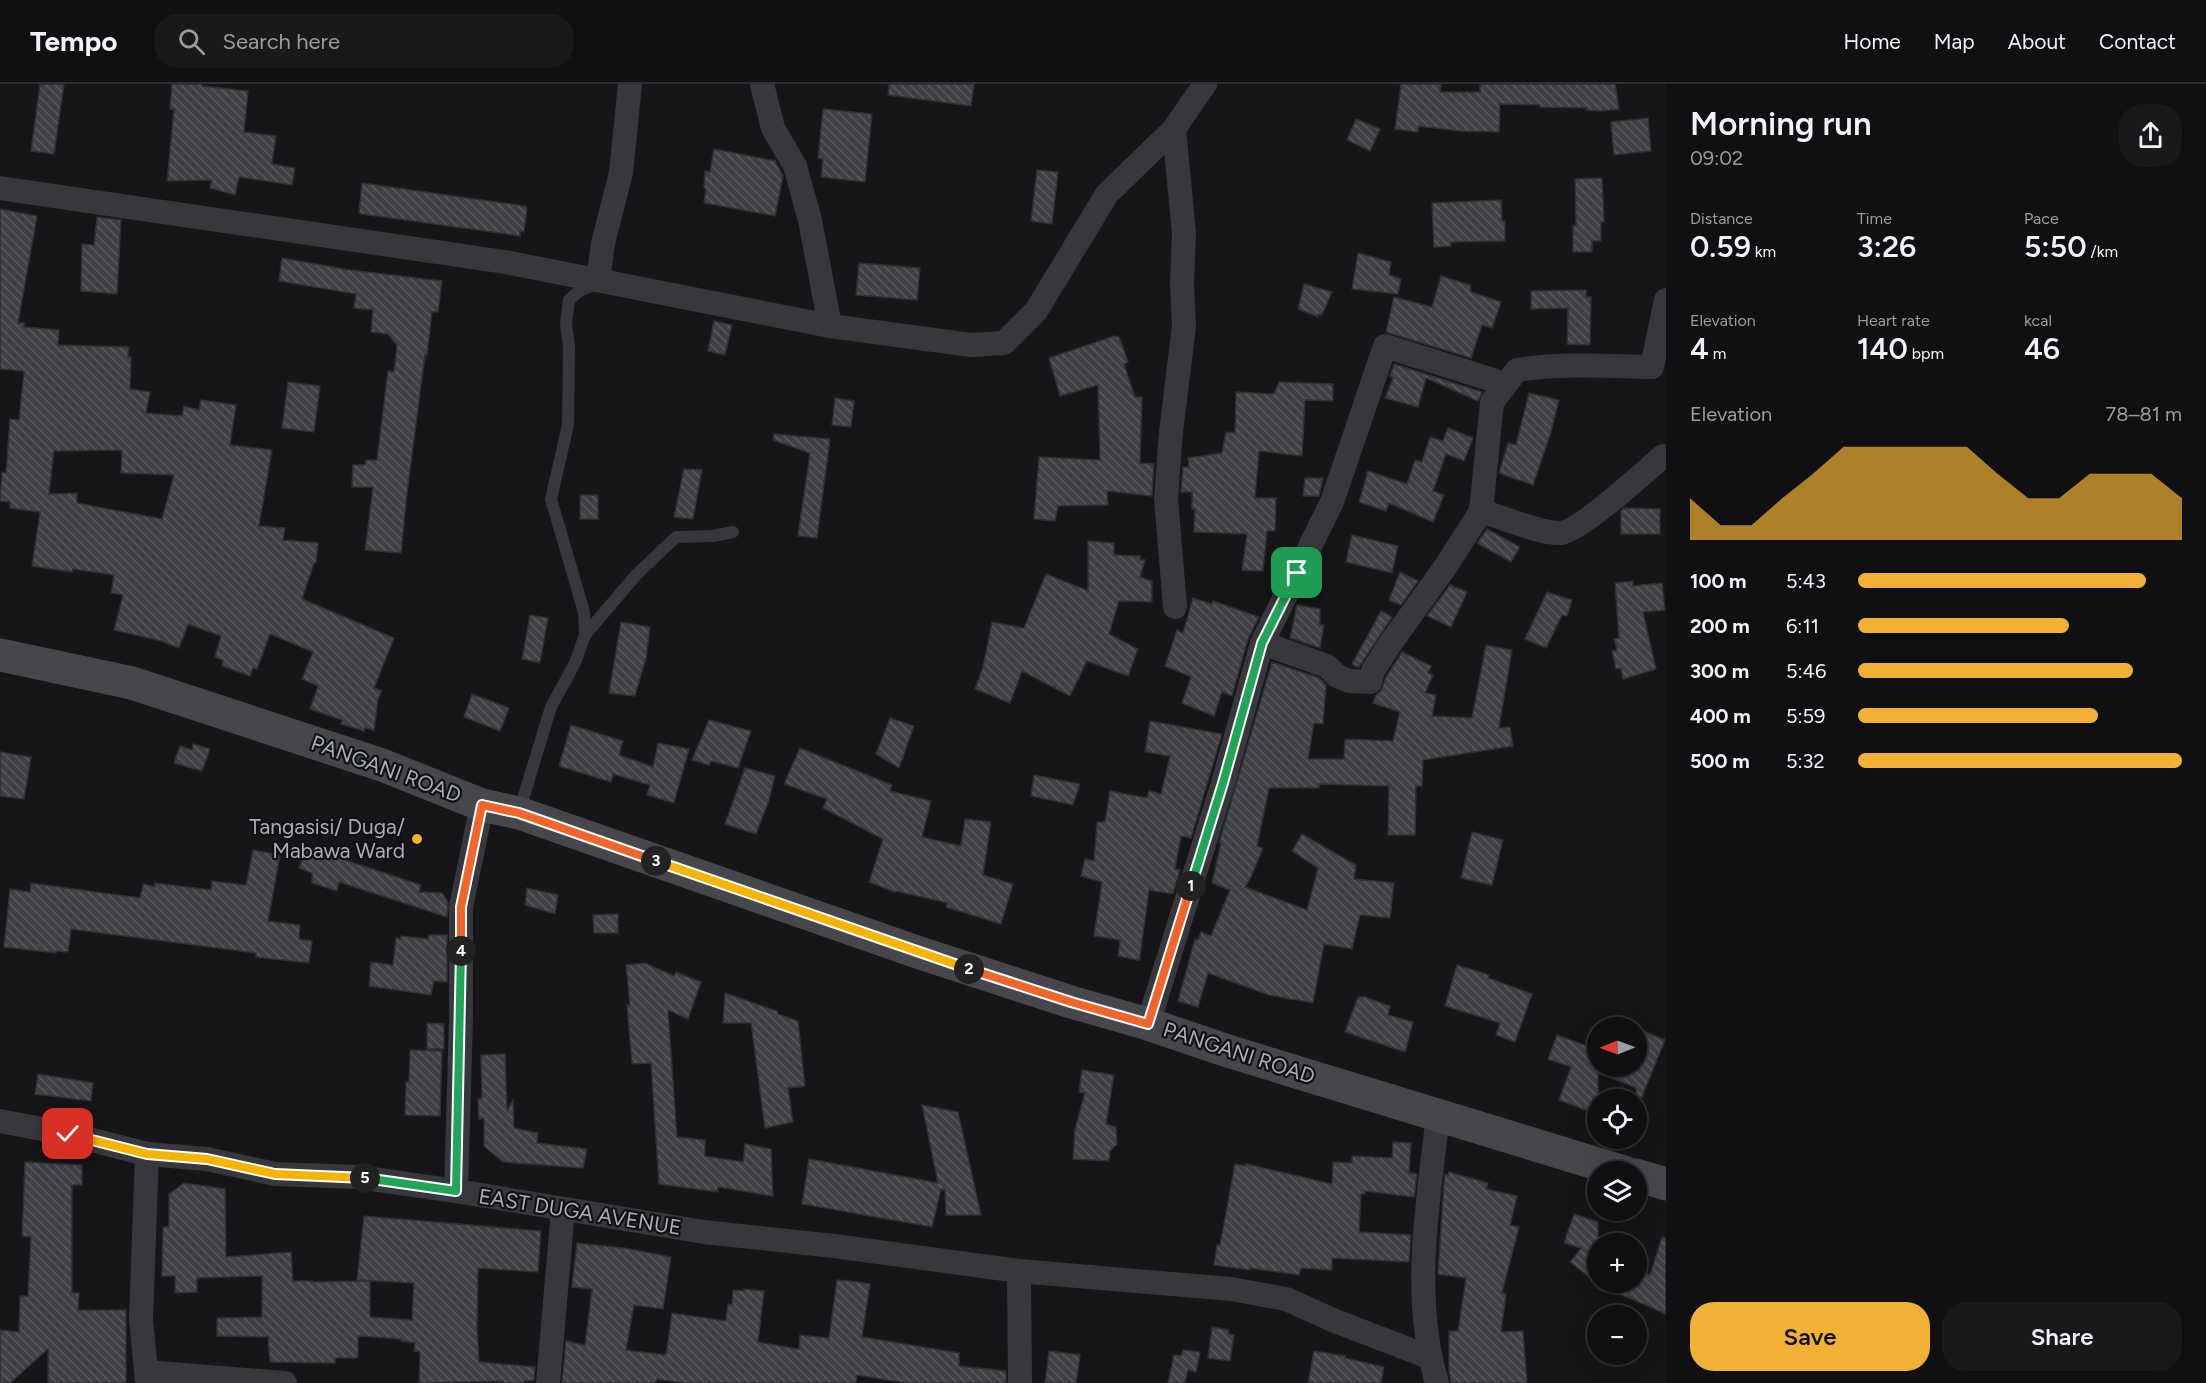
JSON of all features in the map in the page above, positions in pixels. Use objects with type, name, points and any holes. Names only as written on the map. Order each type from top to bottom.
[{"type":"main road","name":"PANGANI ROAD","points":[[0,656],[132,683],[382,765],[482,805],[519,813],[917,952],[1071,1002],[1148,1024],[1239,1055],[1588,1161]]},
{"type":"main road","points":[[1647,1178],[1666,1184]]},
{"type":"street","points":[[598,280],[603,243],[621,174],[630,84]]},
{"type":"street","points":[[762,84],[773,128],[795,166],[810,220],[830,326]]},
{"type":"street","points":[[0,188],[506,262],[830,326],[971,345],[1004,342],[1036,311],[1107,194],[1174,129],[1205,84]]},
{"type":"street","points":[[1174,129],[1184,233],[1182,284],[1184,326],[1171,432],[1166,498],[1175,607]]},
{"type":"street","points":[[1262,643],[1327,666],[1336,676],[1349,681],[1370,682],[1378,662],[1446,566],[1481,511],[1492,402],[1504,386],[1517,370],[1541,366],[1652,367],[1666,300]]},
{"type":"street","points":[[1148,1024],[1223,783],[1262,643],[1332,502],[1385,346],[1493,380],[1504,386]]},
{"type":"street","points":[[1481,511],[1542,530],[1562,533],[1589,518],[1663,456],[1666,456]]},
{"type":"street","points":[[456,1191],[461,1018],[461,907],[482,805]]},
{"type":"street","points":[[1437,1383],[1429,1357],[1423,1294],[1425,1232],[1438,1115]]},
{"type":"street","name":"EAST DUGA AVENUE","points":[[0,1121],[68,1134],[147,1154],[207,1159],[275,1174],[358,1177],[704,1232],[834,1246],[1020,1271],[1231,1289],[1286,1299],[1335,1321],[1429,1357]]},
{"type":"street","points":[[147,1154],[141,1318],[147,1378],[285,1383]]},
{"type":"street","points":[[548,1383],[563,1210]]},
{"type":"street","points":[[1020,1271],[1020,1383]]},
{"type":"lane","points":[[585,635],[584,612],[551,499],[568,426],[566,323],[569,300],[579,291],[596,285],[598,280]]},
{"type":"lane","points":[[519,813],[551,707],[575,663],[585,635],[636,575],[676,537],[713,536],[733,532]]},
{"type":"building","points":[[40,84],[64,84],[54,154],[31,151]]},
{"type":"building","points":[[172,84],[202,84],[202,86],[248,91],[244,132],[276,136],[272,164],[295,168],[292,185],[239,177],[235,195],[210,188],[212,180],[167,181],[174,109],[170,109]]},
{"type":"building","points":[[889,84],[974,84],[971,106],[888,95]]},
{"type":"building","points":[[1401,84],[1441,84],[1440,92],[1480,92],[1480,84],[1615,84],[1619,109],[1601,111],[1587,110],[1587,108],[1500,104],[1499,132],[1460,131],[1419,126],[1418,132],[1395,129]]},
{"type":"building","points":[[823,109],[872,114],[865,182],[821,177],[823,159],[818,158]]},
{"type":"building","points":[[1648,118],[1651,151],[1614,155],[1611,122]]},
{"type":"building","points":[[1356,119],[1380,129],[1370,151],[1347,140]]},
{"type":"building","points":[[714,149],[775,161],[783,176],[775,216],[704,203],[705,171],[710,172]]},
{"type":"building","points":[[1037,170],[1058,172],[1052,224],[1031,221]]},
{"type":"building","points":[[1602,178],[1604,222],[1601,222],[1601,241],[1592,241],[1592,252],[1573,252],[1573,226],[1576,226],[1575,179]]},
{"type":"building","points":[[362,183],[525,206],[527,208],[524,232],[520,231],[520,236],[362,214],[359,213]]},
{"type":"building","points":[[1501,200],[1502,221],[1505,221],[1505,241],[1451,242],[1451,246],[1434,247],[1432,203]]},
{"type":"building","points":[[0,209],[37,216],[18,323],[24,323],[24,327],[59,330],[58,345],[129,347],[130,389],[150,392],[146,413],[182,416],[184,406],[199,410],[201,400],[236,405],[230,445],[272,450],[259,526],[285,528],[283,540],[318,543],[316,563],[314,563],[302,599],[394,638],[374,688],[382,691],[378,699],[374,730],[365,728],[364,731],[341,724],[342,720],[310,709],[318,686],[302,679],[313,652],[270,634],[257,669],[253,668],[250,676],[222,666],[223,660],[215,657],[221,636],[188,624],[179,648],[161,641],[114,630],[123,595],[111,593],[114,575],[32,566],[40,512],[10,508],[10,502],[0,501],[2,472],[6,473],[10,419],[19,420],[24,371],[0,369]],"holes":[[[122,450],[121,473],[174,475],[162,519],[77,503],[77,493],[49,494],[54,451]]]},
{"type":"building","points":[[97,217],[121,220],[117,294],[81,291],[82,244],[94,245]]},
{"type":"building","points":[[1358,253],[1391,262],[1389,275],[1401,279],[1398,294],[1352,289]]},
{"type":"building","points":[[282,258],[350,270],[442,281],[438,312],[432,312],[427,355],[425,355],[401,553],[365,550],[373,487],[352,487],[353,465],[365,465],[366,460],[377,460],[388,371],[394,372],[397,345],[388,334],[371,332],[373,310],[354,308],[356,294],[279,281]]},
{"type":"building","points":[[859,263],[920,268],[917,300],[856,295]]},
{"type":"building","points":[[1441,276],[1470,285],[1471,292],[1501,302],[1492,328],[1482,325],[1471,358],[1386,332],[1394,297],[1432,307]]},
{"type":"building","points":[[1304,284],[1332,292],[1322,315],[1318,314],[1318,317],[1298,309]]},
{"type":"building","points":[[1586,290],[1586,297],[1591,297],[1590,345],[1567,344],[1568,308],[1531,309],[1531,291]]},
{"type":"building","points":[[714,321],[732,325],[725,355],[708,351]]},
{"type":"building","points":[[1114,336],[1119,337],[1128,362],[1124,364],[1135,397],[1142,397],[1140,463],[1154,464],[1152,496],[1107,491],[1108,505],[1058,506],[1055,521],[1034,519],[1039,457],[1100,460],[1098,385],[1060,396],[1049,358]]},
{"type":"building","points":[[1394,364],[1482,392],[1478,401],[1426,378],[1418,407],[1385,398],[1393,378],[1390,376]]},
{"type":"building","points":[[288,382],[320,386],[314,432],[282,428]]},
{"type":"building","points":[[1279,382],[1333,384],[1333,401],[1305,400],[1302,456],[1259,451],[1255,498],[1276,498],[1275,531],[1267,531],[1263,571],[1242,570],[1247,534],[1194,532],[1195,509],[1192,509],[1192,492],[1181,492],[1183,467],[1189,467],[1188,458],[1222,453],[1226,432],[1235,433],[1236,392],[1274,394]]},
{"type":"building","points":[[1529,393],[1559,400],[1533,485],[1499,473],[1508,443],[1516,445]]},
{"type":"building","points":[[835,398],[854,401],[851,427],[832,425]]},
{"type":"building","points":[[1448,428],[1473,438],[1464,461],[1446,454],[1433,491],[1444,495],[1433,522],[1389,503],[1386,511],[1359,502],[1368,471],[1407,484],[1415,460],[1422,462],[1430,437],[1443,441]]},
{"type":"building","points":[[774,434],[830,439],[817,538],[798,536],[810,453],[773,440]]},
{"type":"building","points":[[684,469],[702,470],[693,519],[674,517]]},
{"type":"building","points":[[1305,478],[1323,478],[1319,496],[1303,496]]},
{"type":"building","points":[[580,495],[598,495],[598,519],[580,519]]},
{"type":"building","points":[[1624,508],[1660,509],[1660,534],[1621,534],[1621,511]]},
{"type":"building","points":[[1487,529],[1520,547],[1511,562],[1477,543]]},
{"type":"building","points":[[1352,535],[1398,546],[1392,573],[1346,562]]},
{"type":"building","points":[[1088,541],[1114,543],[1114,555],[1140,556],[1140,560],[1145,560],[1140,577],[1152,581],[1152,602],[1119,601],[1109,634],[1138,649],[1128,676],[1087,661],[1070,696],[1022,671],[1010,703],[975,689],[983,667],[992,622],[1024,628],[1046,574],[1088,591]]},
{"type":"building","points":[[1400,572],[1418,581],[1401,605],[1389,600]]},
{"type":"building","points":[[1633,581],[1633,586],[1662,583],[1665,610],[1643,612],[1656,669],[1623,679],[1621,668],[1616,669],[1612,651],[1617,650],[1614,639],[1619,638],[1615,583]]},
{"type":"building","points":[[1450,585],[1467,592],[1451,627],[1427,616]]},
{"type":"building","points":[[1547,592],[1572,600],[1567,616],[1562,615],[1546,648],[1525,639]]},
{"type":"building","points":[[1193,598],[1212,604],[1213,601],[1259,617],[1248,639],[1232,696],[1222,692],[1214,716],[1182,703],[1191,677],[1165,666],[1177,630],[1183,633]]},
{"type":"building","points":[[1297,605],[1320,609],[1320,625],[1324,625],[1320,648],[1290,638]]},
{"type":"building","points":[[1381,611],[1392,617],[1357,667],[1352,664]]},
{"type":"building","points":[[530,615],[548,618],[540,663],[522,659]]},
{"type":"building","points":[[621,622],[650,627],[646,658],[635,696],[609,693]]},
{"type":"building","points":[[1486,645],[1512,650],[1499,728],[1510,727],[1513,746],[1423,760],[1422,786],[1416,786],[1415,835],[1388,835],[1389,786],[1319,784],[1319,788],[1269,788],[1257,846],[1263,848],[1245,887],[1307,910],[1318,868],[1292,851],[1302,834],[1356,865],[1354,879],[1394,883],[1390,918],[1360,915],[1352,949],[1324,944],[1313,1003],[1269,995],[1208,973],[1198,1007],[1178,1001],[1195,939],[1198,940],[1201,932],[1211,936],[1230,890],[1212,883],[1221,843],[1219,843],[1272,662],[1319,678],[1326,685],[1323,724],[1314,723],[1308,759],[1344,759],[1345,739],[1393,741],[1400,712],[1373,703],[1402,652],[1431,666],[1428,673],[1433,675],[1425,693],[1436,695],[1432,716],[1472,718]]},
{"type":"building","points":[[472,694],[509,708],[500,731],[464,717]]},
{"type":"building","points":[[890,718],[914,726],[899,768],[876,754]]},
{"type":"building","points":[[709,720],[751,731],[738,768],[711,761],[709,765],[692,760]]},
{"type":"building","points":[[1150,721],[1222,734],[1191,838],[1181,836],[1175,869],[1180,870],[1173,894],[1149,890],[1140,960],[1137,960],[1118,956],[1120,940],[1094,936],[1102,882],[1081,876],[1085,859],[1094,861],[1097,822],[1105,822],[1110,791],[1147,798],[1149,791],[1161,794],[1170,756],[1145,752]]},
{"type":"building","points":[[571,725],[623,741],[619,755],[653,767],[658,743],[689,749],[674,803],[647,795],[650,785],[613,774],[611,782],[559,766]]},
{"type":"building","points":[[193,744],[210,749],[202,771],[174,763],[180,746],[192,750]]},
{"type":"building","points":[[800,748],[892,785],[890,791],[931,801],[922,837],[961,846],[965,819],[991,822],[983,875],[1013,884],[1001,924],[946,907],[948,903],[895,892],[869,882],[883,839],[823,808],[827,799],[784,784]]},
{"type":"building","points":[[0,752],[31,757],[24,799],[0,796]]},
{"type":"building","points":[[745,768],[775,776],[756,834],[725,824]]},
{"type":"building","points":[[1034,775],[1080,784],[1073,805],[1031,796]]},
{"type":"building","points":[[1472,832],[1503,840],[1492,885],[1461,878]]},
{"type":"building","points":[[306,847],[421,885],[419,892],[442,893],[448,902],[447,917],[339,882],[337,891],[312,883],[312,873],[299,868]]},
{"type":"building","points":[[253,850],[280,855],[268,921],[300,925],[299,939],[312,941],[309,963],[256,957],[256,953],[71,929],[68,952],[56,951],[56,953],[4,947],[10,889],[30,892],[31,883],[140,898],[143,884],[155,887],[155,883],[211,890],[212,881],[246,885]]},
{"type":"building","points":[[527,888],[558,895],[555,914],[525,905]]},
{"type":"building","points":[[618,914],[618,933],[594,933],[593,915]]},
{"type":"building","points":[[429,935],[447,935],[447,982],[434,981],[431,995],[369,986],[371,962],[393,965],[396,938],[401,939],[401,936],[428,939]]},
{"type":"building","points":[[645,963],[674,976],[676,972],[701,982],[688,1019],[668,1010],[677,1137],[705,1140],[705,1156],[743,1162],[745,1144],[771,1149],[773,1196],[718,1187],[718,1192],[659,1184],[651,1063],[632,1064],[627,1005],[630,1005],[626,965]]},
{"type":"building","points":[[1457,965],[1489,975],[1488,978],[1532,994],[1515,1042],[1496,1035],[1500,1023],[1445,1006]]},
{"type":"building","points":[[725,993],[777,1011],[778,1014],[798,1021],[805,1086],[788,1088],[793,1122],[765,1128],[751,1023],[723,1023]]},
{"type":"building","points":[[1358,997],[1365,997],[1390,1006],[1388,1015],[1413,1022],[1405,1052],[1345,1032]]},
{"type":"building","points":[[427,1023],[444,1024],[444,1049],[427,1049]]},
{"type":"building","points":[[1647,1033],[1665,1040],[1645,1089],[1636,1088],[1610,1077],[1647,1077]]},
{"type":"building","points":[[1557,1035],[1587,1046],[1587,1077],[1598,1077],[1598,1089],[1587,1089],[1587,1110],[1559,1100],[1571,1067],[1548,1059]]},
{"type":"building","points":[[410,1050],[442,1051],[440,1116],[405,1115]]},
{"type":"building","points":[[505,1054],[507,1111],[513,1100],[514,1128],[538,1133],[537,1143],[587,1149],[583,1168],[503,1162],[484,1146],[484,1118],[479,1119],[478,1099],[482,1099],[481,1055]]},
{"type":"building","points":[[1082,1070],[1114,1075],[1106,1124],[1116,1127],[1117,1144],[1110,1151],[1109,1161],[1073,1159],[1075,1129],[1085,1093],[1079,1092]]},
{"type":"building","points":[[38,1074],[93,1083],[91,1101],[35,1094]]},
{"type":"building","points":[[922,1105],[958,1112],[981,1215],[946,1215],[945,1190],[941,1189],[932,1227],[802,1204],[809,1159],[938,1183]]},
{"type":"building","points":[[1393,1142],[1411,1143],[1409,1173],[1417,1174],[1414,1197],[1365,1191],[1365,1194],[1361,1194],[1359,1232],[1411,1235],[1409,1262],[1332,1258],[1332,1270],[1301,1268],[1299,1275],[1214,1265],[1217,1245],[1220,1245],[1235,1164],[1246,1166],[1246,1164],[1332,1184],[1333,1162],[1352,1163],[1352,1156],[1392,1158]]},
{"type":"building","points":[[25,1162],[82,1165],[82,1185],[72,1185],[72,1293],[79,1293],[78,1310],[126,1310],[126,1383],[48,1383],[48,1349],[10,1383],[0,1383],[0,1330],[19,1332],[20,1296],[28,1296],[31,1237],[22,1236]]},
{"type":"building","points":[[1449,1172],[1488,1183],[1486,1189],[1517,1196],[1510,1225],[1519,1227],[1502,1293],[1506,1294],[1501,1332],[1523,1331],[1527,1383],[1451,1383],[1449,1331],[1458,1331],[1466,1278],[1438,1274],[1444,1183],[1445,1174],[1448,1175]]},
{"type":"building","points":[[184,1183],[225,1189],[226,1257],[291,1252],[293,1281],[370,1281],[370,1317],[412,1320],[414,1283],[357,1280],[364,1216],[541,1231],[538,1272],[478,1268],[479,1362],[535,1367],[534,1380],[524,1381],[524,1383],[503,1383],[503,1381],[419,1383],[420,1352],[414,1351],[415,1343],[401,1341],[401,1339],[358,1336],[358,1358],[335,1358],[335,1363],[270,1362],[268,1337],[217,1336],[217,1318],[262,1317],[262,1276],[197,1278],[197,1292],[175,1293],[175,1276],[162,1276],[163,1227],[169,1227],[169,1194]]},
{"type":"building","points":[[1574,1214],[1587,1218],[1587,1221],[1598,1222],[1598,1233],[1587,1233],[1587,1275],[1570,1262],[1581,1248],[1564,1243]]},
{"type":"building","points":[[1662,1237],[1666,1238],[1666,1314],[1617,1293],[1647,1293],[1647,1274],[1650,1275]]},
{"type":"building","points":[[577,1243],[624,1248],[671,1257],[663,1309],[634,1305],[626,1350],[666,1355],[672,1313],[726,1321],[728,1304],[732,1305],[733,1290],[744,1291],[744,1289],[764,1291],[758,1342],[799,1349],[800,1335],[829,1338],[837,1280],[850,1281],[870,1284],[862,1337],[959,1353],[959,1366],[1006,1371],[1006,1383],[906,1383],[857,1375],[856,1383],[684,1383],[657,1379],[656,1383],[562,1383],[566,1341],[585,1345],[592,1289],[572,1287]]},
{"type":"building","points":[[1212,1327],[1229,1330],[1228,1334],[1234,1335],[1230,1361],[1208,1358]]},
{"type":"building","points":[[1183,1350],[1200,1352],[1196,1372],[1188,1370],[1185,1383],[1168,1383],[1174,1355],[1181,1356]]},
{"type":"building","points":[[1049,1351],[1080,1355],[1076,1383],[1045,1383]]},
{"type":"building","points":[[1314,1351],[1345,1356],[1345,1358],[1384,1367],[1381,1383],[1308,1383]]},
{"type":"place","name":"Tangasisi/ Duga/ Mabawa Ward","points":[[417,839]]},
{"type":"route","points":[[68,1134],[147,1154],[207,1159],[275,1174],[358,1177],[456,1191],[461,1018],[461,907],[482,805],[519,813],[917,952],[1071,1002],[1148,1024],[1223,783],[1262,643],[1297,573]]}]
